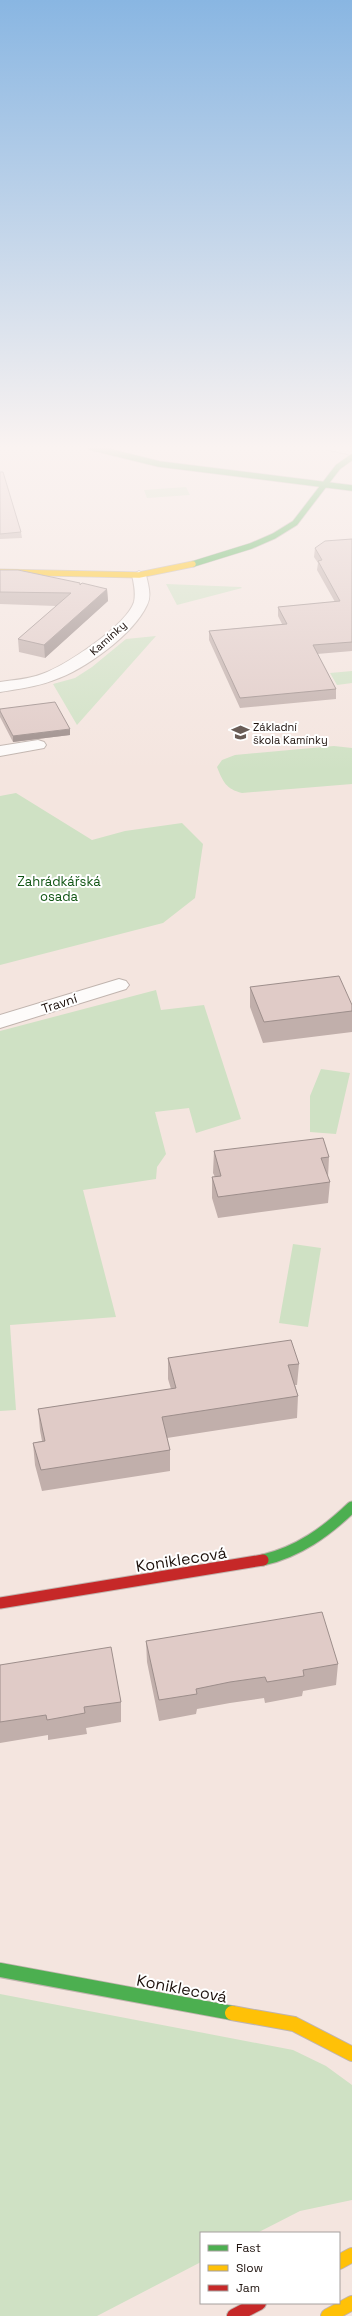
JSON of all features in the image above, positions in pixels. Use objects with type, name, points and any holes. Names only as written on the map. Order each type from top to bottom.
[{"type":"street","points":[[0,572],[139,575],[209,560],[222,555]]},
{"type":"street","name":"Kamínky","points":[[0,687],[34,681],[56,674],[85,658],[118,630],[140,604],[142,596],[139,575]]},
{"type":"street","points":[[0,751],[38,745]]},
{"type":"street","name":"Travní","points":[[0,1022],[119,985]]},
{"type":"street","name":"Koniklecová","points":[[0,1603],[267,1559],[290,1552],[314,1540],[352,1507]]},
{"type":"street","name":"Koniklecová","points":[[0,1970],[294,2024],[352,2054]]},
{"type":"street","points":[[340,2261],[352,2255]]},
{"type":"street","points":[[328,2316],[352,2303]]},
{"type":"street","points":[[234,2316],[257,2304]]},
{"type":"green space","points":[[166,584],[241,587],[242,588],[177,605]]},
{"type":"green space","points":[[156,636],[77,725],[53,684],[75,678],[92,667],[126,639]]},
{"type":"green space","points":[[352,671],[352,683],[337,685],[330,673]]},
{"type":"green space","points":[[334,746],[352,748],[352,784],[242,793],[232,789],[226,784],[217,767],[222,760],[235,755]]},
{"type":"green space","name":"Zahrádkářská osada","points":[[16,793],[92,840],[125,831],[182,823],[203,844],[195,898],[163,923],[0,965],[0,796]]},
{"type":"green space","points":[[156,990],[161,1010],[204,1005],[241,1119],[196,1133],[189,1108],[155,1112],[166,1154],[157,1167],[156,1179],[83,1190],[116,1317],[10,1325],[16,1410],[0,1411],[0,1031]]},
{"type":"green space","points":[[321,1069],[350,1073],[336,1134],[310,1132],[310,1096]]},
{"type":"green space","points":[[293,1244],[321,1248],[308,1327],[279,1323]]},
{"type":"green space","points":[[0,1994],[293,2050],[326,2066],[352,2085],[352,2200],[300,2211],[259,2232],[200,2232],[200,2263],[97,2316],[0,2316]]},
{"type":"building","points":[[319,555],[352,555],[352,642],[313,645],[336,689],[240,698],[209,631],[287,624],[278,607],[340,601],[318,561],[322,560]]},
{"type":"building","points":[[0,570],[18,570],[80,583],[80,585],[82,583],[107,589],[44,645],[18,639],[71,593],[0,592]]},
{"type":"building","points":[[55,702],[70,729],[13,736],[0,711],[0,709]]},
{"type":"building","points":[[339,976],[352,1005],[352,1011],[264,1022],[250,987]]},
{"type":"building","points":[[323,1138],[329,1157],[321,1158],[330,1182],[218,1197],[212,1177],[221,1176],[214,1151]]},
{"type":"building","points":[[291,1340],[299,1364],[288,1365],[298,1396],[162,1417],[170,1450],[41,1470],[33,1443],[45,1441],[38,1409],[176,1388],[168,1358]]},
{"type":"building","points":[[322,1612],[338,1664],[303,1670],[304,1676],[267,1682],[265,1677],[230,1682],[196,1689],[197,1694],[159,1700],[146,1641]]},
{"type":"building","points":[[111,1647],[121,1702],[84,1707],[85,1713],[47,1720],[46,1715],[0,1722],[0,1665]]},
{"type":"traffic: fast","points":[[193,564],[222,555]]},
{"type":"traffic: fast","points":[[263,1560],[288,1553],[312,1540],[333,1525],[352,1507]]},
{"type":"traffic: fast","points":[[0,1970],[232,2013]]},
{"type":"traffic: slow","points":[[0,572],[139,575],[193,564]]},
{"type":"traffic: slow","points":[[232,2013],[294,2024],[352,2054]]},
{"type":"traffic: slow","points":[[340,2261],[352,2255]]},
{"type":"traffic: slow","points":[[328,2316],[352,2303]]},
{"type":"traffic: jam","points":[[0,1603],[263,1560]]},
{"type":"traffic: jam","points":[[234,2316],[257,2304]]},
{"type":"place","name":"Základní škola Kamínky","points":[[240,733]]}]
